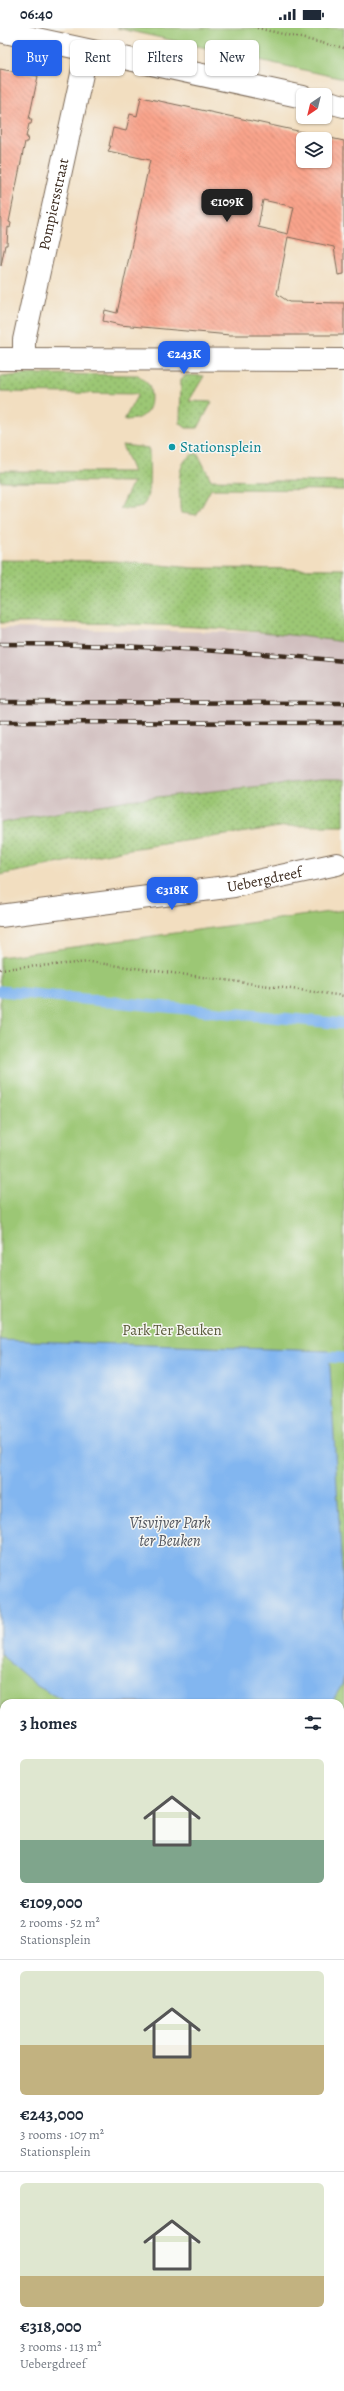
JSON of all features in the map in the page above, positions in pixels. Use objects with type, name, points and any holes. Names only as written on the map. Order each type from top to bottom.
[{"type":"street","points":[[0,31],[70,47]]},
{"type":"street","points":[[125,59],[296,96]]},
{"type":"street","name":"Pompiersstraat","points":[[24,358],[24,340],[82,76]]},
{"type":"street","points":[[332,103],[344,106]]},
{"type":"street","points":[[0,359],[344,360]]},
{"type":"street","name":"Uebergdreef","points":[[0,916],[234,886],[337,864]]},
{"type":"path","points":[[257,28],[344,48]]},
{"type":"path","points":[[0,969],[90,962],[344,996]]},
{"type":"shaded area","points":[[0,628],[286,633],[344,642],[344,780],[319,780],[128,800],[0,823]]},
{"type":"green space","points":[[117,28],[344,28],[344,79],[259,60],[259,40],[205,40],[205,48],[197,46],[197,40],[170,40]]},
{"type":"green space","points":[[32,374],[138,375],[149,385],[151,393],[150,406],[144,415],[138,418],[124,420],[138,394],[0,392],[0,377]]},
{"type":"green space","points":[[187,375],[204,376],[189,401],[212,402],[198,428],[186,428],[180,423],[181,379]]},
{"type":"green space","points":[[122,445],[148,448],[149,451],[149,489],[145,502],[142,506],[137,508],[120,509],[133,482],[0,481],[0,471],[133,472]]},
{"type":"green space","points":[[194,454],[198,454],[211,480],[344,482],[344,490],[211,489],[197,515],[181,513],[179,486],[181,470],[183,463]]},
{"type":"green space","points":[[0,560],[115,561],[194,568],[344,569],[344,642],[301,636],[216,628],[86,623],[0,623]]},
{"type":"green space","points":[[319,780],[344,780],[344,826],[287,826],[130,849],[0,875],[0,823],[128,800]]},
{"type":"green space","name":"Park Ter Beuken","points":[[344,910],[344,1699],[0,1699],[0,957]]},
{"type":"water","name":"Visvijver Park ter Beuken","points":[[0,1340],[329,1351],[344,1604],[344,1675],[342,1685],[333,1699],[60,1699],[37,1686],[0,1654]]},
{"type":"building","points":[[0,69],[12,71],[12,76],[38,76],[29,119],[32,119],[31,124],[29,124],[26,137],[28,137],[27,142],[25,142],[9,222],[11,223],[10,228],[8,227],[7,245],[5,245],[1,266]]},
{"type":"building","points":[[141,97],[302,132],[296,132],[296,168],[332,168],[332,138],[344,141],[344,274],[338,275],[334,247],[288,237],[277,294],[289,302],[344,303],[344,335],[230,335],[120,325],[103,321],[105,310],[117,313],[150,160],[108,151],[111,146],[109,146],[113,128],[126,131],[130,114],[137,116]],"holes":[[[263,200],[294,207],[288,234],[258,227]]]},
{"type":"waterway","points":[[0,991],[344,1024]]},
{"type":"waterway","points":[[329,1357],[344,1358]]},
{"type":"railway","points":[[0,644],[172,648],[344,661]]},
{"type":"railway","points":[[0,702],[344,703]]},
{"type":"railway","points":[[0,722],[344,723]]},
{"type":"place","name":"Stationsplein","points":[[172,447]]}]
